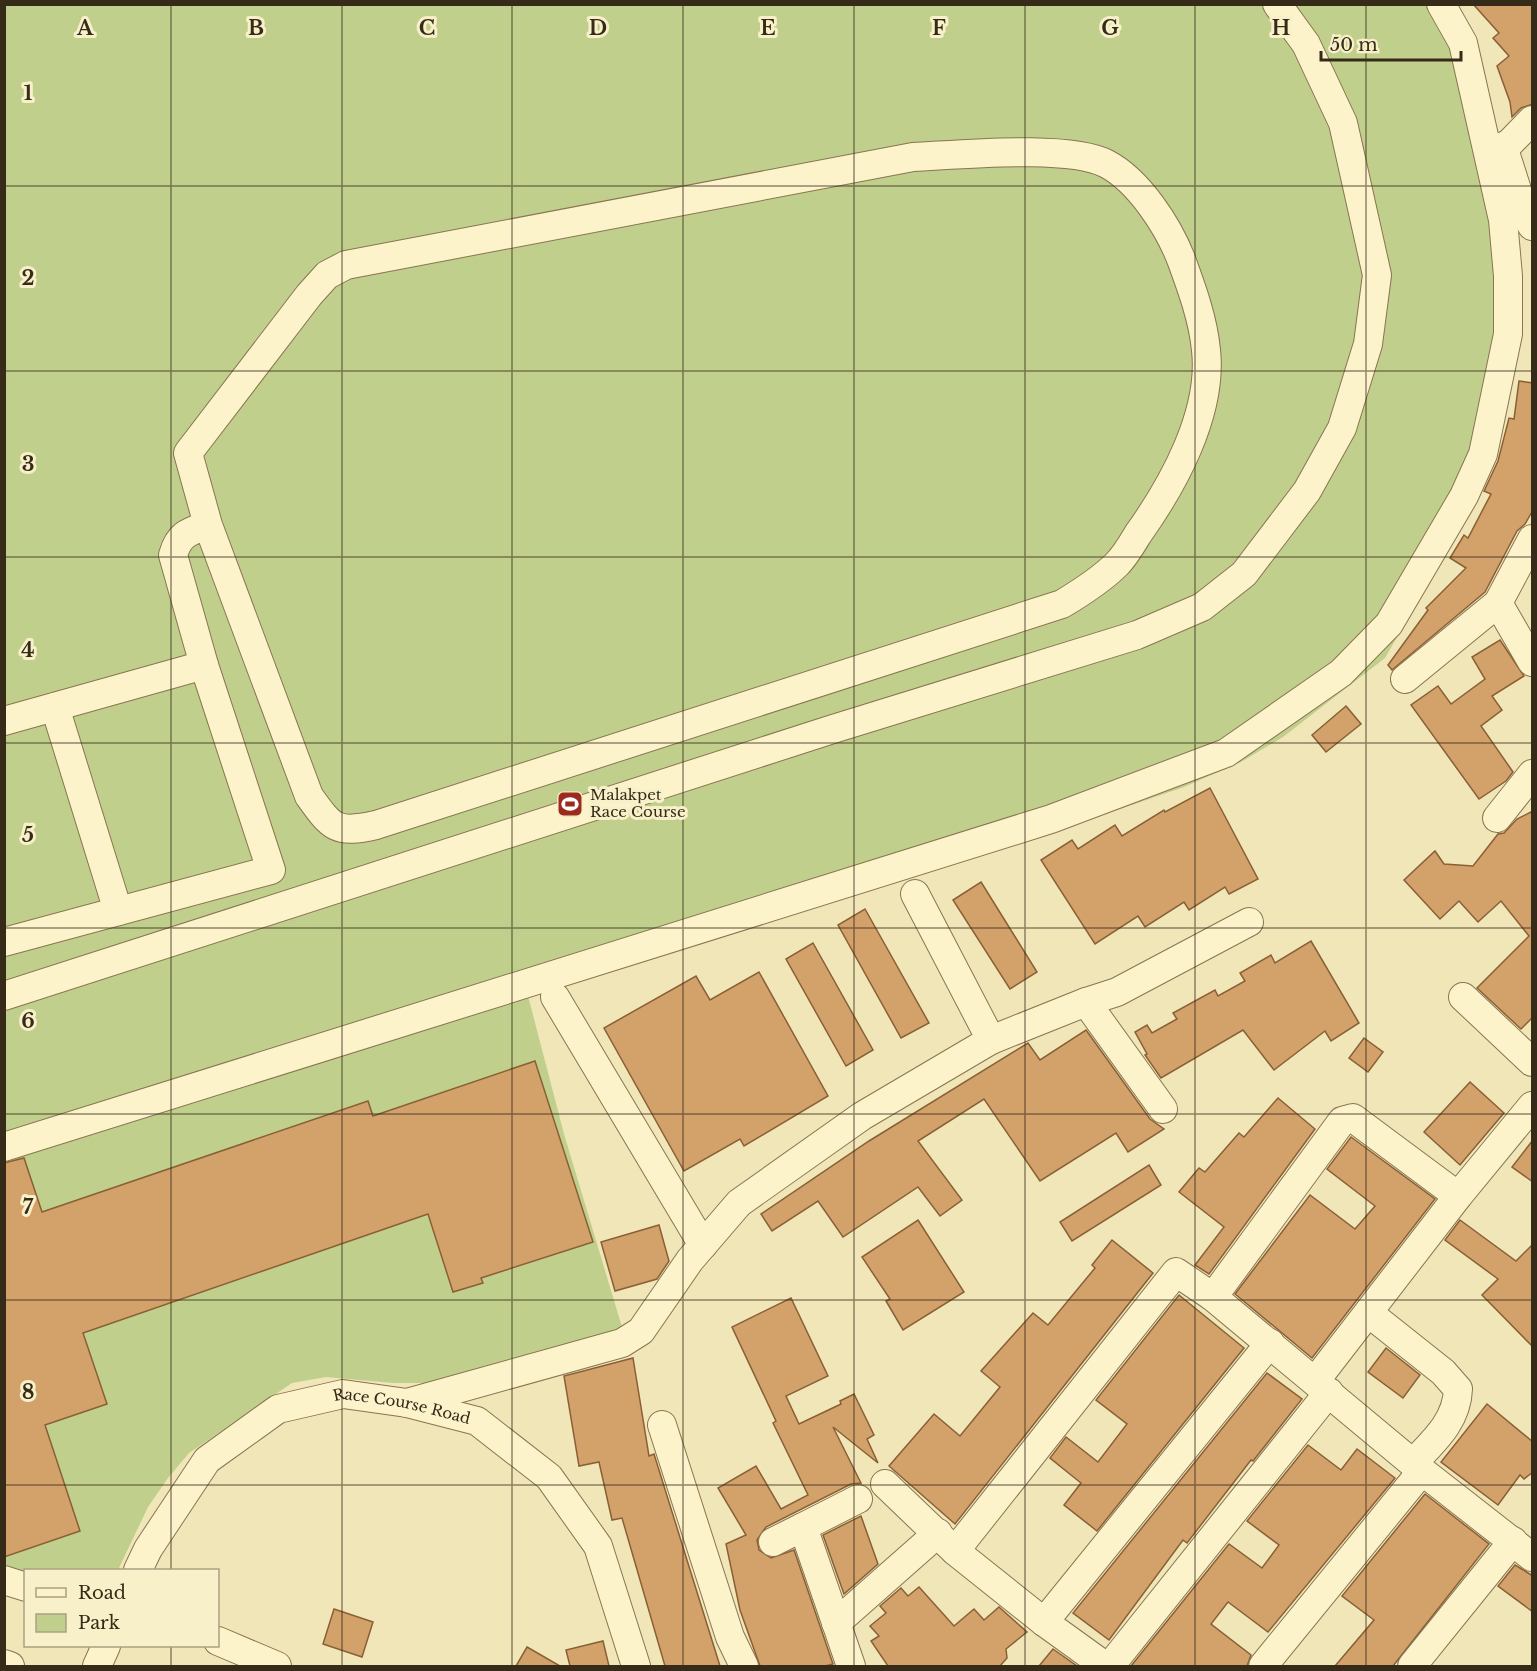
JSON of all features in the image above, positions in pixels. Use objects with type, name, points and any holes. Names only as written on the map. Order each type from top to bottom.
[{"type":"street","points":[[4,996],[833,729],[1137,636],[1202,607],[1244,574],[1307,491],[1342,428],[1368,344],[1377,275],[1343,123],[1306,44],[1277,4]]},
{"type":"street","points":[[1451,5],[1480,54],[1503,149],[1524,212],[1533,226]]},
{"type":"street","points":[[4,1147],[1051,819],[1226,753],[1341,673],[1389,624],[1464,496],[1483,454],[1508,334],[1508,276],[1503,220],[1463,43],[1451,5]]},
{"type":"street","points":[[1503,149],[1533,120]]},
{"type":"street","points":[[999,153],[1079,156],[1107,164],[1138,190],[1171,233],[1196,299],[1207,352],[1204,390],[1191,441],[1154,512],[1124,554],[1086,590],[1062,604],[376,825],[351,831],[329,824],[309,796],[208,525],[188,453],[309,295],[327,275],[346,265],[913,157],[999,153]]},
{"type":"street","points":[[4,942],[271,870],[204,665],[173,555],[177,541],[191,531],[208,525]]},
{"type":"street","points":[[1405,679],[1498,603],[1533,540]]},
{"type":"street","points":[[1498,603],[1533,662]]},
{"type":"street","points":[[4,721],[204,665]]},
{"type":"street","points":[[55,707],[118,911]]},
{"type":"street","points":[[1497,818],[1533,774]]},
{"type":"street","points":[[915,894],[991,1040]]},
{"type":"street","points":[[407,1403],[622,1343],[641,1331],[690,1260],[739,1203],[862,1116],[991,1040],[1117,992],[1249,922]]},
{"type":"street","points":[[555,997],[703,1245]]},
{"type":"street","points":[[1463,997],[1528,1048]]},
{"type":"street","points":[[1086,1002],[1163,1109]]},
{"type":"street","points":[[885,1484],[946,1542],[1044,1622],[1108,1666],[1323,1386],[1370,1314],[1458,1196],[1533,1106]]},
{"type":"street","points":[[1213,1297],[1342,1121],[1353,1118],[1458,1196]]},
{"type":"street","points":[[836,1623],[946,1542],[1176,1272],[1213,1297],[1418,1467],[1523,1549],[1412,1666]]},
{"type":"street","points":[[1263,1666],[1418,1467],[1458,1406],[1458,1389],[1443,1372],[1370,1314]]},
{"type":"street","points":[[1044,1622],[1270,1343]]},
{"type":"street","name":"Race Course Road","points":[[138,1569],[148,1549],[207,1460],[278,1409],[344,1394],[407,1403],[477,1421],[549,1477],[598,1546],[636,1666]]},
{"type":"street","points":[[662,1425],[730,1637],[744,1666]]},
{"type":"street","points":[[773,1542],[858,1499]]},
{"type":"street","points":[[803,1527],[851,1666]]},
{"type":"street","points":[[4,1580],[24,1586]]},
{"type":"street","points":[[219,1641],[277,1666]]},
{"type":"street","points":[[96,1666],[106,1647]]},
{"type":"street","points":[[4,1664],[10,1666]]},
{"type":"green space","name":"Malakpet Race Course","points":[[5,5],[1442,5],[1512,239],[1472,507],[1385,658],[1283,737],[1241,762],[1184,787],[1088,820],[527,992],[564,1134],[622,1327],[568,1352],[461,1377],[425,1383],[393,1383],[326,1377],[292,1383],[189,1453],[148,1507],[118,1569],[24,1569],[24,1588],[5,1578]]},
{"type":"building","points":[[1473,4],[1533,4],[1533,104],[1521,108],[1512,117],[1510,102],[1497,66],[1509,56],[1493,38],[1499,33]]},
{"type":"building","points":[[1519,381],[1533,383],[1533,510],[1525,524],[1517,531],[1485,592],[1392,670],[1388,665],[1428,610],[1426,608],[1466,568],[1450,558],[1464,535],[1468,538],[1491,494],[1484,491],[1498,461],[1509,418],[1514,419]]},
{"type":"building","points":[[1500,640],[1524,676],[1492,696],[1502,710],[1481,726],[1513,772],[1506,781],[1479,799],[1411,705],[1438,686],[1451,704],[1485,679],[1472,657]]},
{"type":"building","points":[[1346,706],[1361,724],[1326,752],[1312,735]]},
{"type":"building","points":[[1210,788],[1258,879],[1229,894],[1225,887],[1189,910],[1184,902],[1145,927],[1138,916],[1095,944],[1041,860],[1072,840],[1078,849],[1115,825],[1122,836],[1164,810],[1165,812]]},
{"type":"building","points":[[1533,811],[1533,1017],[1521,1029],[1477,988],[1529,936],[1501,901],[1478,922],[1459,901],[1440,919],[1404,880],[1435,851],[1444,864],[1473,866],[1498,834],[1504,833],[1517,819]]},
{"type":"building","points":[[981,882],[1037,972],[1010,989],[953,900]]},
{"type":"building","points":[[865,909],[929,1023],[901,1038],[838,925]]},
{"type":"building","points":[[1311,941],[1359,1023],[1331,1041],[1325,1031],[1274,1070],[1243,1030],[1161,1078],[1145,1055],[1147,1054],[1135,1032],[1147,1025],[1152,1033],[1177,1019],[1173,1013],[1215,990],[1218,996],[1245,981],[1240,973],[1271,955],[1275,963]]},
{"type":"building","points":[[813,943],[873,1050],[846,1066],[786,959]]},
{"type":"building","points":[[759,972],[828,1096],[744,1146],[740,1139],[684,1171],[604,1028],[696,976],[710,1000]]},
{"type":"building","points":[[1086,1030],[1150,1119],[1164,1129],[1128,1152],[1116,1133],[1040,1181],[984,1099],[918,1141],[962,1200],[940,1216],[918,1187],[843,1237],[818,1201],[772,1231],[761,1214],[869,1141],[1028,1043],[1040,1060]]},
{"type":"building","points":[[1364,1038],[1383,1052],[1368,1072],[1349,1058]]},
{"type":"building","points":[[535,1061],[593,1242],[481,1278],[483,1283],[453,1292],[428,1214],[83,1333],[107,1404],[45,1425],[80,1531],[4,1557],[4,1163],[24,1158],[42,1212],[368,1101],[373,1116]]},
{"type":"building","points":[[1470,1082],[1504,1113],[1460,1165],[1424,1132]]},
{"type":"building","points":[[1278,1098],[1315,1129],[1209,1274],[1195,1265],[1224,1227],[1179,1192],[1199,1168],[1205,1172],[1239,1133],[1244,1137]]},
{"type":"building","points":[[1351,1137],[1435,1199],[1312,1358],[1235,1294],[1310,1195],[1355,1229],[1375,1206],[1327,1169]]},
{"type":"building","points":[[1533,1140],[1533,1182],[1512,1167]]},
{"type":"building","points":[[1149,1165],[1161,1185],[1072,1241],[1060,1222]]},
{"type":"building","points":[[918,1220],[964,1292],[903,1330],[886,1301],[890,1299],[862,1257]]},
{"type":"building","points":[[1460,1220],[1516,1261],[1533,1244],[1533,1347],[1482,1295],[1498,1279],[1445,1240]]},
{"type":"building","points":[[659,1225],[669,1261],[657,1279],[615,1291],[601,1242]]},
{"type":"building","points":[[1112,1240],[1153,1273],[955,1524],[889,1466],[934,1414],[960,1436],[1000,1387],[981,1371],[1033,1313],[1048,1325],[1095,1268],[1092,1265]]},
{"type":"building","points":[[1179,1295],[1244,1348],[1097,1531],[1064,1505],[1081,1483],[1050,1458],[1066,1437],[1098,1462],[1127,1424],[1096,1400]]},
{"type":"building","points":[[791,1298],[828,1376],[786,1396],[799,1424],[841,1404],[840,1401],[854,1394],[874,1435],[867,1439],[878,1463],[833,1427],[861,1483],[851,1484],[766,1527],[757,1540],[759,1550],[771,1558],[794,1550],[833,1664],[825,1666],[760,1666],[740,1610],[726,1544],[746,1535],[718,1488],[756,1466],[781,1509],[808,1495],[773,1423],[776,1421],[732,1327]]},
{"type":"building","points":[[1386,1348],[1420,1375],[1403,1398],[1368,1372]]},
{"type":"building","points":[[633,1358],[649,1456],[654,1454],[720,1666],[665,1666],[622,1518],[612,1520],[599,1462],[579,1466],[564,1376]]},
{"type":"building","points":[[1267,1373],[1302,1399],[1187,1543],[1183,1540],[1109,1640],[1073,1613]]},
{"type":"building","points":[[1487,1404],[1533,1442],[1533,1472],[1524,1479],[1520,1475],[1498,1505],[1441,1462]]},
{"type":"building","points":[[1308,1445],[1341,1470],[1357,1449],[1395,1478],[1268,1632],[1228,1602],[1211,1624],[1251,1655],[1247,1666],[1131,1666],[1229,1544],[1262,1568],[1279,1545],[1247,1521]]},
{"type":"building","points":[[1425,1494],[1489,1544],[1393,1666],[1335,1666],[1374,1620],[1342,1596]]},
{"type":"building","points":[[861,1516],[878,1564],[844,1594],[823,1535]]},
{"type":"building","points":[[1515,1565],[1533,1576],[1533,1612],[1498,1586]]},
{"type":"building","points":[[919,1587],[954,1626],[974,1609],[984,1620],[999,1607],[1027,1632],[1006,1649],[1007,1658],[1000,1666],[888,1666],[871,1641],[879,1636],[870,1626],[886,1613],[880,1606],[901,1588],[908,1596]]},
{"type":"building","points":[[334,1609],[373,1622],[362,1657],[323,1644]]},
{"type":"building","points":[[603,1641],[609,1666],[570,1666],[566,1650]]},
{"type":"building","points":[[527,1647],[560,1666],[516,1666]]},
{"type":"building","points":[[1053,1649],[1077,1666],[1039,1666]]},
{"type":"place","name":"Malakpet Race Course","points":[[570,804]]}]
